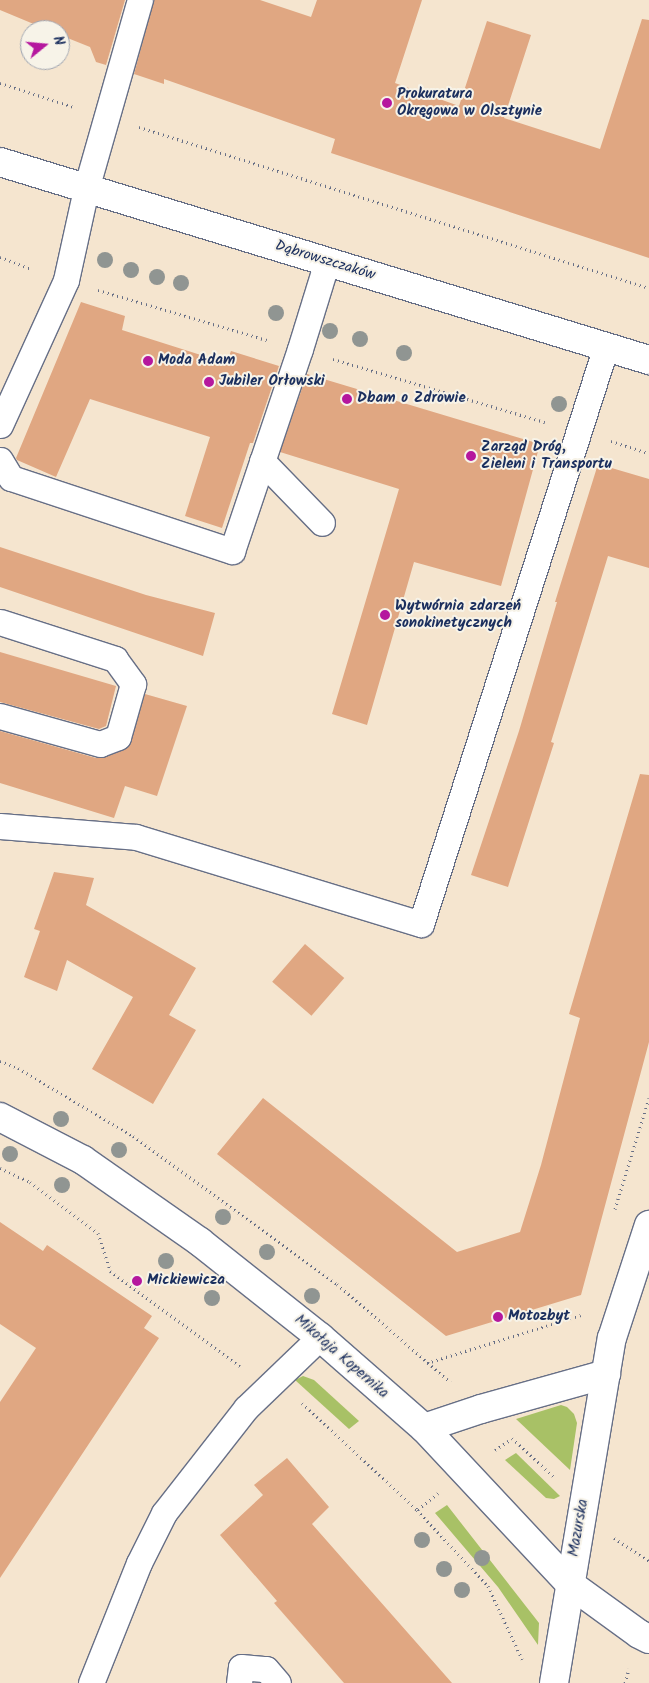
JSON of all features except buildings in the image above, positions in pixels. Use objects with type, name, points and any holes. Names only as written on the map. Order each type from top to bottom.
[{"type":"street","name":"Dąbrowszczaków","points":[[0,162],[649,360]]},
{"type":"street","name":"Mikołaja Kopernika","points":[[0,1117],[83,1160],[200,1242],[320,1337],[424,1428],[570,1584],[649,1639]]},
{"type":"street","name":"Mazurska","points":[[554,1682],[612,1338],[649,1225]]},
{"type":"street","points":[[424,1428],[481,1409],[606,1374]]},
{"type":"lane","points":[[0,425],[66,280],[86,189],[140,0]]},
{"type":"lane","points":[[0,460],[11,478],[232,551],[327,261]]},
{"type":"lane","points":[[0,826],[136,837],[421,924],[606,346]]},
{"type":"lane","points":[[262,461],[322,524]]},
{"type":"lane","points":[[0,622],[115,660],[133,684],[118,737],[100,744],[0,716]]},
{"type":"lane","points":[[91,1683],[139,1563],[164,1513],[246,1408],[320,1337]]},
{"type":"lane","points":[[239,1683],[241,1667],[266,1669],[278,1683]]},
{"type":"path","points":[[0,83],[649,288]]},
{"type":"path","points":[[0,1061],[18,1068],[133,1136],[337,1284],[481,1409]]},
{"type":"path","points":[[614,1212],[649,1098]]},
{"type":"path","points":[[0,1168],[30,1182],[98,1232],[110,1271],[244,1369],[276,1379],[417,1510],[488,1586],[520,1657],[554,1682]]},
{"type":"path","points":[[428,1363],[583,1314]]},
{"type":"path","points":[[417,1510],[464,1472],[513,1438]]},
{"type":"green space","points":[[303,1376],[314,1380],[359,1421],[349,1429],[295,1380]]},
{"type":"green space","points":[[561,1405],[567,1407],[574,1414],[577,1423],[570,1470],[516,1419]]},
{"type":"green space","points":[[516,1453],[560,1496],[554,1499],[546,1498],[505,1460]]},
{"type":"green space","points":[[447,1505],[539,1623],[538,1645],[498,1587],[435,1513]]},
{"type":"place","name":"Prokuratura Okręgowa w Olsztynie","points":[[387,103]]},
{"type":"place","name":"Moda Adam","points":[[148,361]]},
{"type":"place","name":"Jubiler Orłowski","points":[[209,382]]},
{"type":"place","name":"Dbam o Zdrowie","points":[[347,399]]},
{"type":"place","name":"Zarząd Dróg, Zieleni i Transportu","points":[[471,456]]},
{"type":"place","name":"Wytwórnia zdarzeń sonokinetycznych","points":[[385,615]]},
{"type":"place","name":"Mickiewicza","points":[[137,1281]]},
{"type":"place","name":"Motozbyt","points":[[498,1317]]}]
